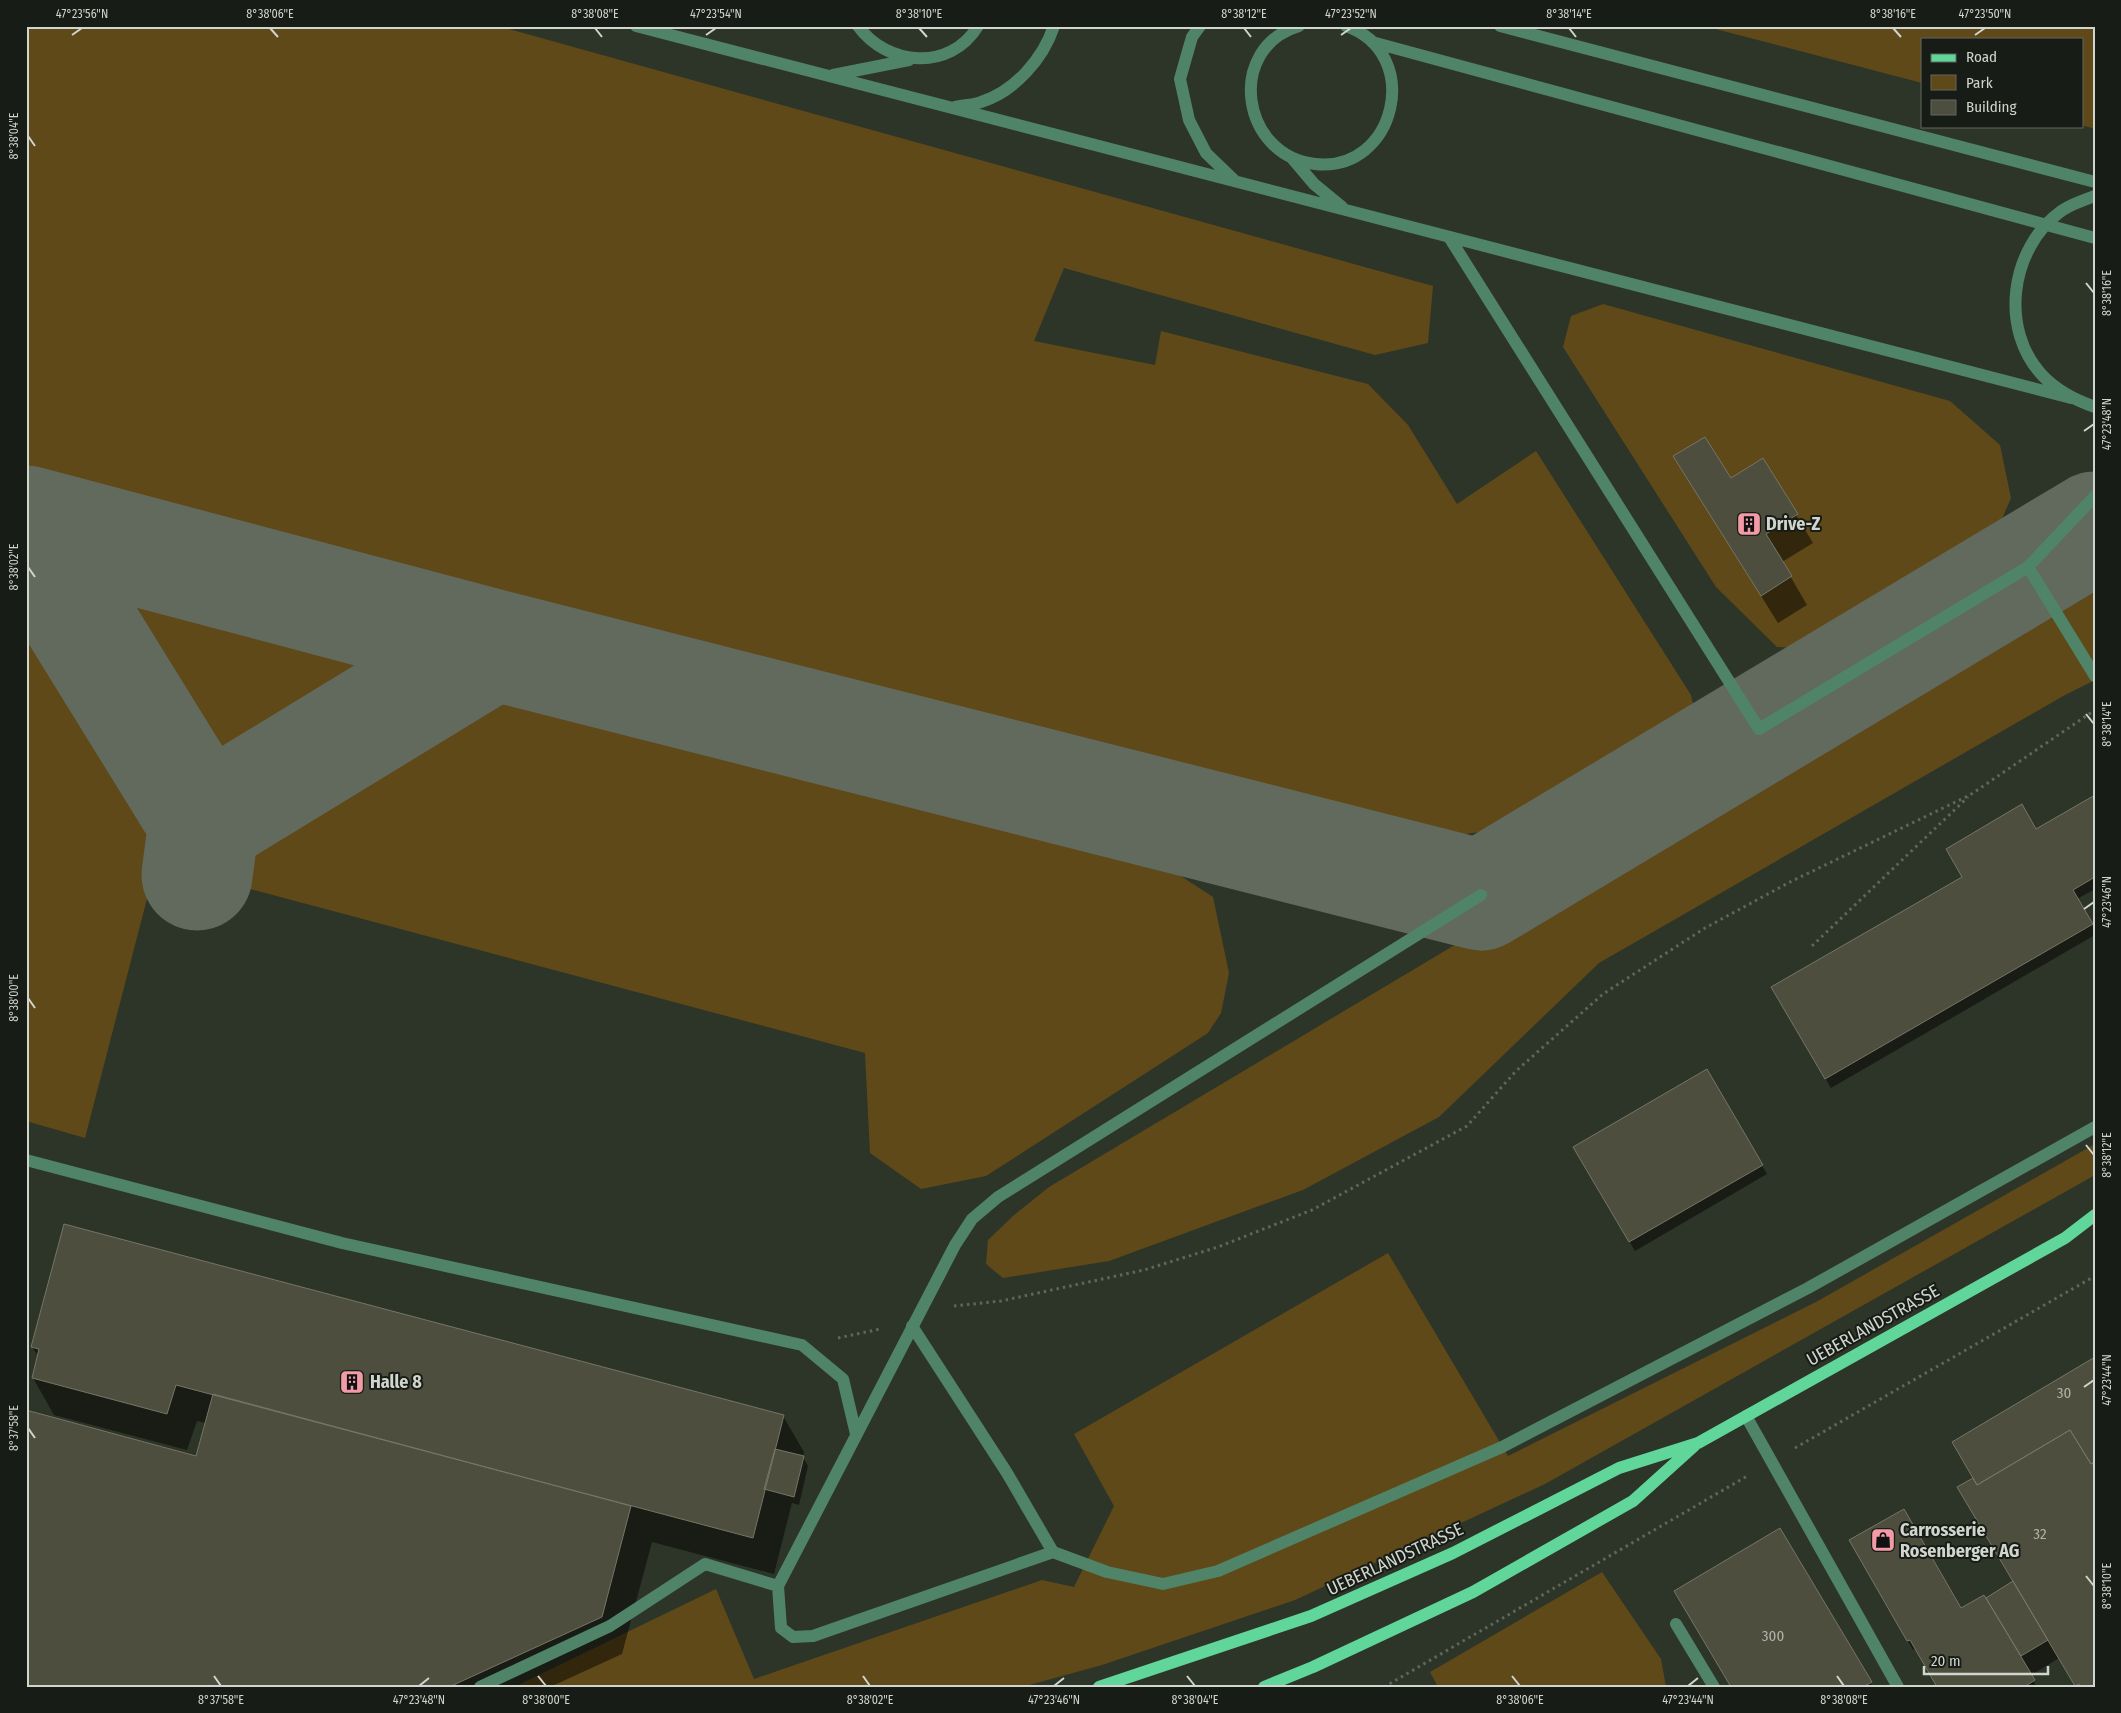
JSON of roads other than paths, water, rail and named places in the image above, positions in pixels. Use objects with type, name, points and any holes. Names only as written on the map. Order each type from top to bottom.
[{"type":"main road","name":"UEBERLANDSTRASSE","points":[[1099,1687],[1311,1616],[1453,1553],[1619,1468],[1698,1443],[2064,1238],[2095,1215]]},
{"type":"main road","name":"UEBERLANDSTRASSE","points":[[2064,1238],[2095,1227]]},
{"type":"main road","name":"UEBERLANDSTRASSE","points":[[1264,1687],[1313,1667],[1473,1592],[1633,1500],[1698,1443]]},
{"type":"lane","points":[[636,26],[2071,398],[2095,407]]},
{"type":"lane","points":[[828,76],[912,59],[937,57],[960,46],[978,26]]},
{"type":"lane","points":[[950,107],[982,102],[1018,82],[1048,45],[1054,26]]},
{"type":"lane","points":[[1200,26],[1192,37],[1180,79],[1189,120],[1206,153],[1235,182]]},
{"type":"lane","points":[[1299,26],[1274,39],[1260,56],[1252,76],[1250,100],[1257,124],[1271,145],[1292,158],[1316,164],[1340,162],[1363,151],[1380,134],[1391,111],[1393,86],[1387,62],[1372,42],[1355,29],[1346,26]]},
{"type":"lane","points":[[1500,26],[2095,182]]},
{"type":"lane","points":[[857,27],[868,39],[888,53],[912,59]]},
{"type":"lane","points":[[1372,42],[2095,238]]},
{"type":"lane","points":[[1292,158],[1314,184],[1346,211]]},
{"type":"lane","points":[[2071,398],[2042,375],[2023,344],[2014,308],[2019,272],[2034,238],[2060,212],[2095,196]]},
{"type":"lane","points":[[1449,237],[1759,729],[2028,567],[2095,496]]},
{"type":"lane","points":[[2028,567],[2095,676]]},
{"type":"lane","points":[[1053,1552],[813,1636],[793,1637],[781,1628],[778,1586],[912,1326],[972,1219],[998,1197],[1481,895]]},
{"type":"lane","points":[[912,1326],[1007,1473],[1053,1552],[1107,1572],[1163,1584],[1218,1571],[1502,1447],[1808,1288],[2095,1128]]},
{"type":"lane","points":[[26,1160],[342,1243],[802,1345],[843,1379],[856,1434]]},
{"type":"lane","points":[[1746,1416],[1898,1687]]},
{"type":"lane","points":[[480,1687],[610,1626],[705,1564],[778,1586]]},
{"type":"lane","points":[[1676,1624],[1714,1687]]},
{"type":"place","name":"Drive-Z","points":[[1749,524]]},
{"type":"place","name":"Halle 8","points":[[352,1382]]},
{"type":"place","name":"Carrosserie Rosenberger AG","points":[[1883,1540]]}]
